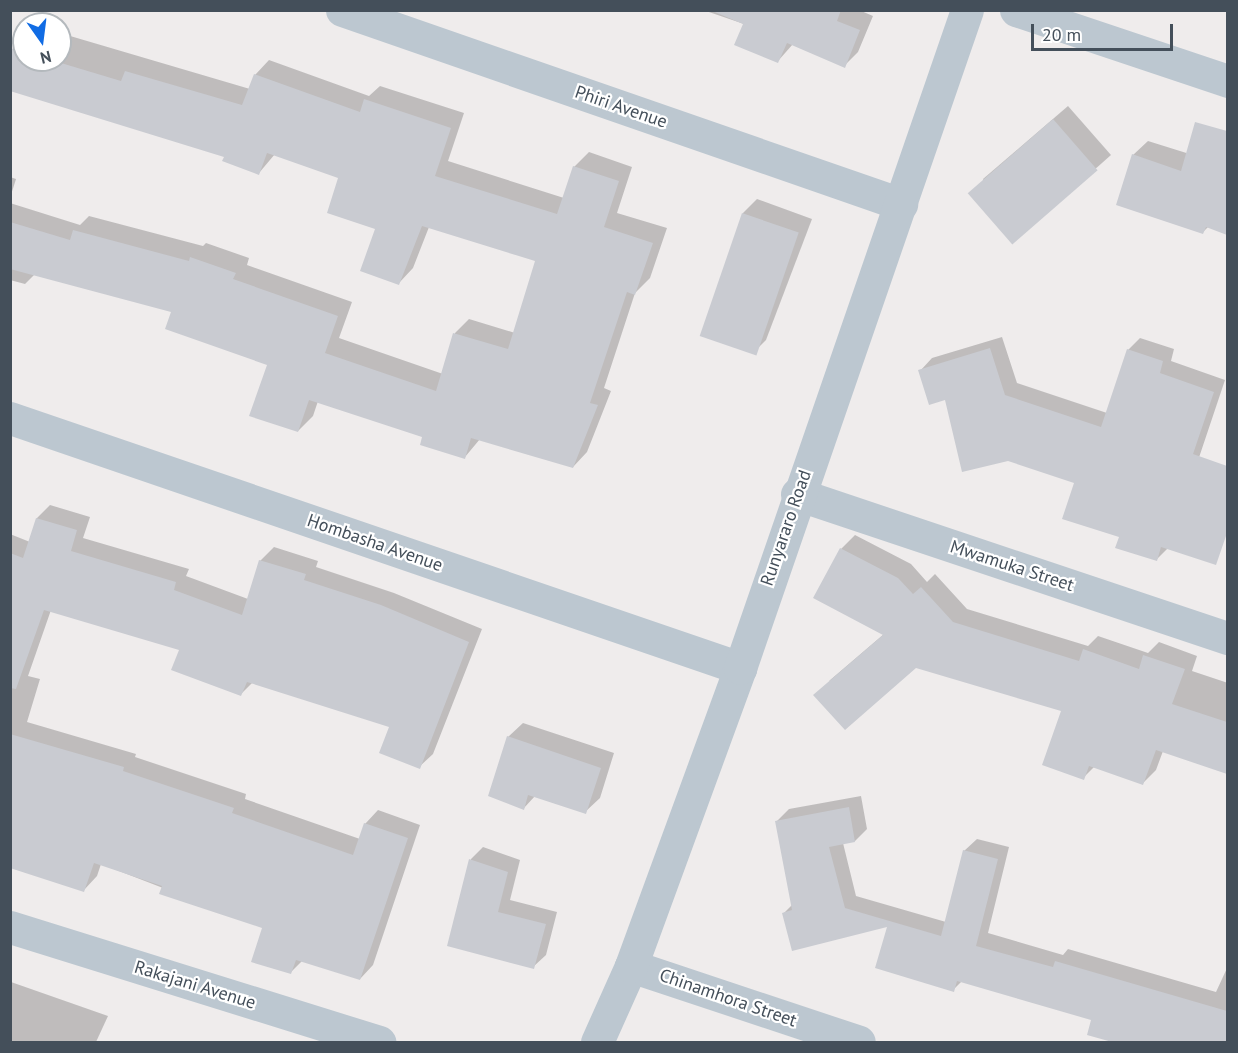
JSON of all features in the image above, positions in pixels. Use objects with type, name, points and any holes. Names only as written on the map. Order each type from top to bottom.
[{"type":"street","name":"Phiri Avenue","points":[[342,10],[901,204]]},
{"type":"street","name":"Runyararo Road","points":[[597,1042],[632,966],[740,668],[797,494],[901,204],[967,10]]},
{"type":"street","points":[[1016,10],[1227,81]]},
{"type":"street","name":"Hombasha Avenue","points":[[10,418],[740,668]]},
{"type":"street","name":"Mwamuka Street","points":[[797,494],[1227,638]]},
{"type":"street","name":"Rakajani Avenue","points":[[10,927],[379,1042]]},
{"type":"street","name":"Chinamhora Street","points":[[632,966],[859,1042]]},
{"type":"building","points":[[710,10],[841,10],[837,21],[860,30],[845,68],[787,43],[778,63],[734,45],[743,24]]},
{"type":"building","points":[[10,48],[12,49],[12,72],[72,72],[72,66],[121,81],[125,71],[242,105],[254,74],[360,112],[364,99],[451,128],[435,176],[557,214],[573,166],[619,181],[604,227],[653,243],[635,295],[627,292],[590,403],[598,405],[573,468],[471,438],[465,459],[420,445],[422,437],[309,400],[298,432],[249,416],[267,365],[165,329],[171,312],[10,269],[10,222],[70,240],[73,230],[189,261],[190,257],[236,273],[233,279],[338,316],[325,353],[436,391],[453,333],[508,349],[535,261],[422,226],[399,285],[360,271],[375,229],[327,213],[338,178],[267,153],[259,175],[222,161],[224,157],[10,91]]},
{"type":"building","points":[[1053,119],[1098,170],[1012,244],[968,193]]},
{"type":"building","points":[[1195,122],[1227,131],[1227,235],[1206,227],[1203,234],[1116,205],[1132,154],[1181,171]]},
{"type":"building","points":[[742,213],[799,233],[756,355],[700,336]]},
{"type":"building","points":[[990,348],[1005,395],[1101,427],[1127,349],[1163,361],[1160,373],[1214,392],[1193,454],[1227,466],[1227,533],[1216,565],[1161,547],[1157,561],[1115,548],[1119,537],[1062,519],[1074,483],[1008,461],[962,472],[945,400],[929,405],[918,370]]},
{"type":"building","points":[[36,518],[77,530],[71,551],[176,582],[174,590],[242,615],[259,560],[306,574],[304,580],[381,605],[469,642],[420,769],[379,753],[389,727],[247,682],[241,696],[171,670],[179,650],[44,610],[16,689],[10,688],[10,553],[23,558]]},
{"type":"building","points":[[840,548],[898,578],[913,594],[921,587],[953,622],[1079,661],[1083,649],[1139,669],[1143,655],[1185,669],[1172,704],[1227,722],[1227,774],[1156,750],[1143,785],[1089,766],[1084,780],[1042,765],[1061,711],[916,668],[845,730],[813,695],[883,635],[813,598]]},
{"type":"building","points":[[10,734],[124,767],[123,771],[234,808],[232,813],[353,855],[364,823],[408,838],[360,980],[296,960],[291,974],[251,962],[262,928],[159,894],[162,886],[94,863],[84,892],[10,868]]},
{"type":"building","points":[[507,736],[601,768],[586,814],[528,795],[524,810],[488,796]]},
{"type":"building","points":[[849,807],[855,842],[829,847],[845,908],[941,936],[963,850],[998,859],[976,946],[1053,967],[1055,961],[1227,1011],[1227,1042],[1112,1042],[1087,1035],[1091,1020],[957,981],[954,992],[875,968],[887,927],[792,951],[782,913],[792,910],[775,821]]},
{"type":"building","points":[[469,859],[508,872],[498,912],[546,924],[534,969],[447,946]]}]
